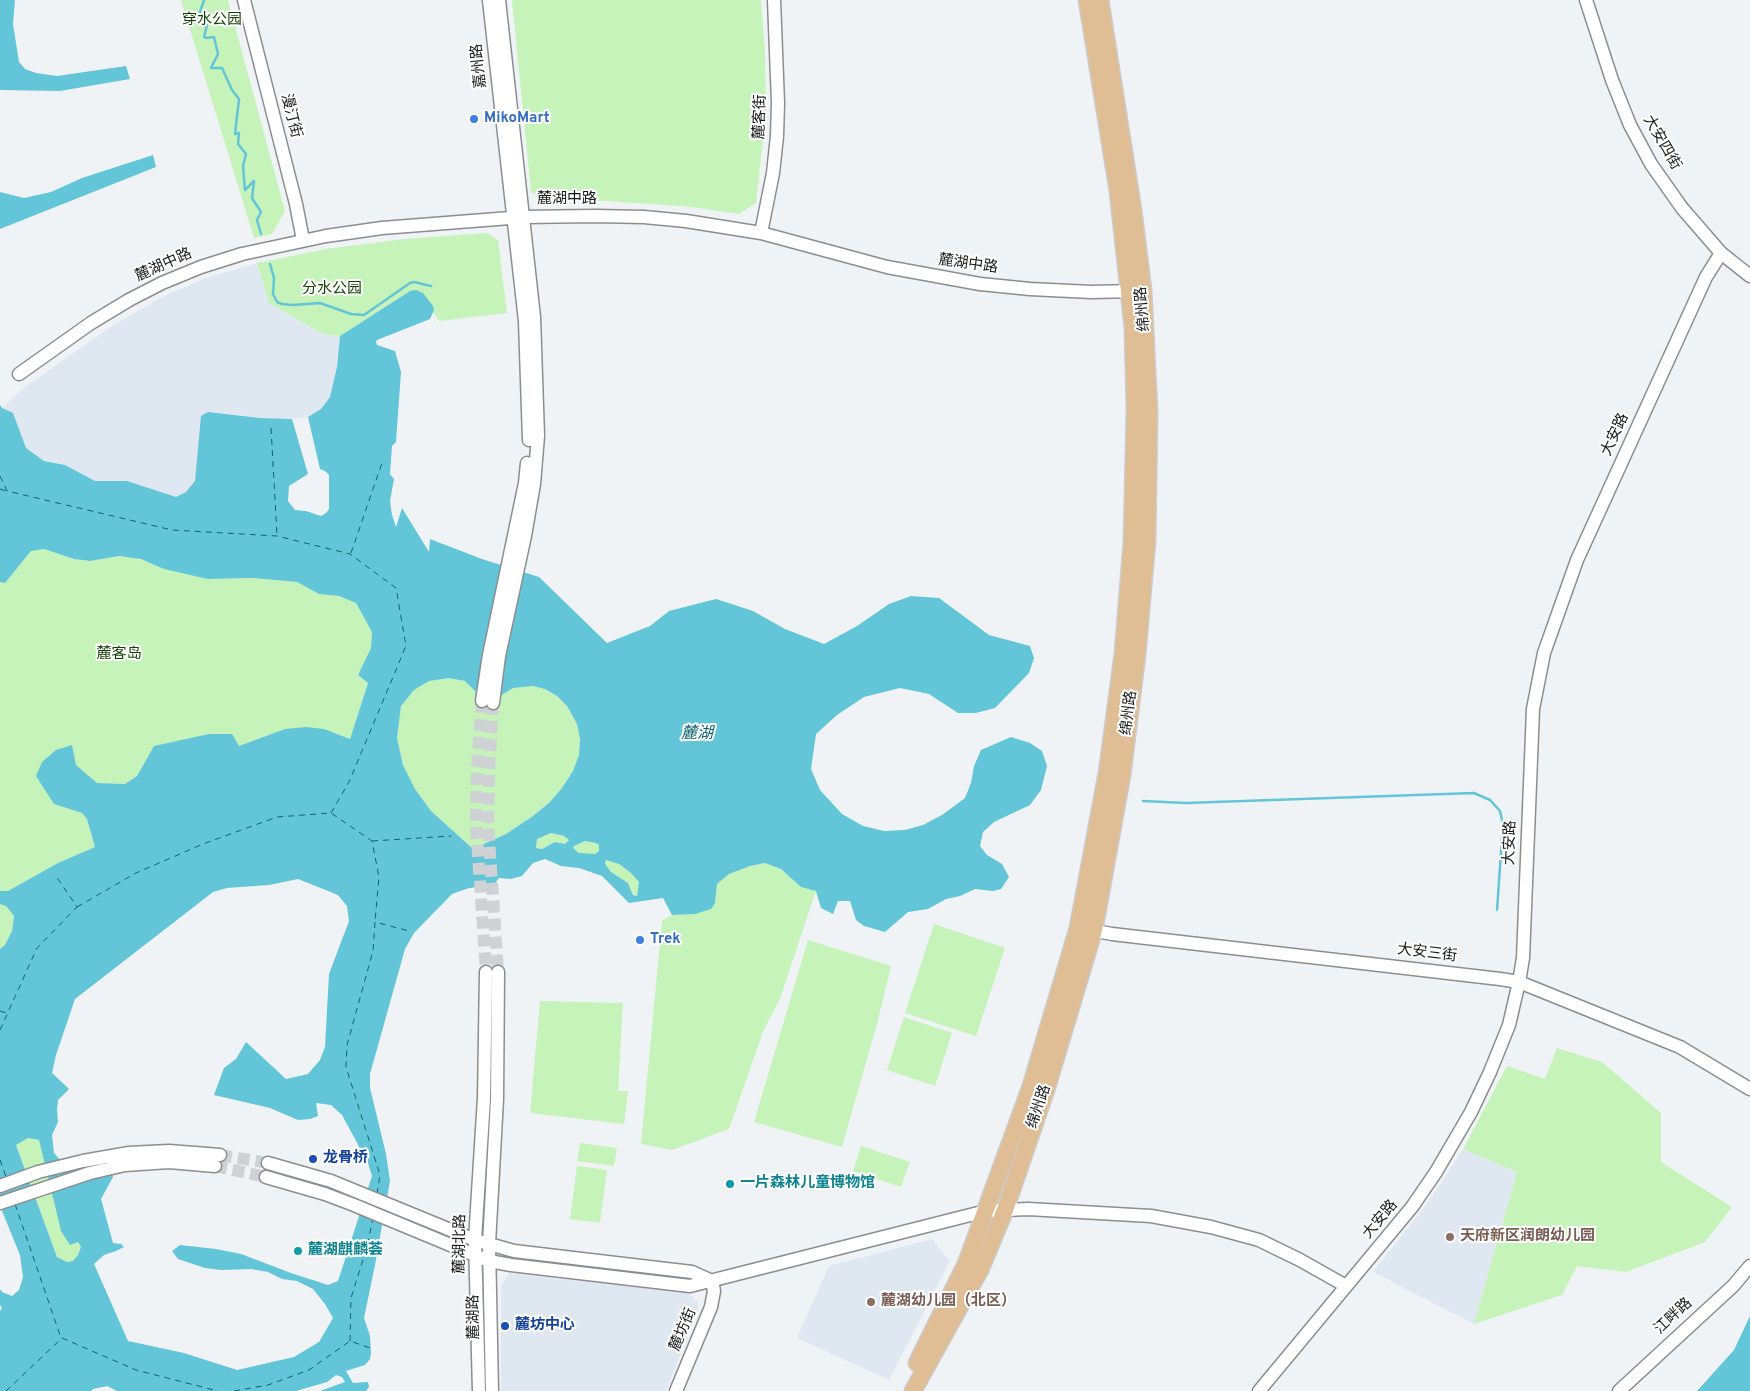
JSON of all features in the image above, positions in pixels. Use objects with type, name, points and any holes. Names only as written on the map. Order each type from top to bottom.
[{"type":"main road","name":"绵州路","points":[[1087,0],[1118,191],[1137,291]]},
{"type":"main road","name":"绵州路","points":[[913,1391],[980,1270],[1005,1210],[1046,1090],[1086,929],[1123,654],[1132,542],[1135,410],[1133,328],[1137,291],[1133,210],[1100,0]]},
{"type":"main road","name":"绵州路","points":[[902,1391],[966,1264],[1086,929]]},
{"type":"street","name":"漫汀街","points":[[244,0],[296,204],[303,240]]},
{"type":"street","name":"嘉州路","points":[[488,0],[518,217]]},
{"type":"street","name":"嘉州路","points":[[499,0],[518,217]]},
{"type":"street","name":"麓客街","points":[[761,234],[773,173],[777,136],[778,103],[774,0]]},
{"type":"street","name":"大安四街","points":[[1586,0],[1612,80],[1630,125],[1651,164],[1682,208],[1721,253],[1750,276]]},
{"type":"street","name":"麓湖中路","points":[[19,374],[91,323],[162,283],[201,267],[242,254],[303,240],[382,228],[518,217],[595,216],[686,221],[761,234],[887,267],[970,282],[1030,289],[1091,292],[1137,291]]},
{"type":"street","points":[[488,702],[489,655],[519,534],[529,437],[525,321],[518,217]]},
{"type":"street","name":"大安路","points":[[1260,1391],[1412,1207],[1436,1172],[1471,1112],[1490,1072],[1509,1024],[1523,958],[1533,708],[1544,653],[1577,560],[1706,277],[1721,253]]},
{"type":"street","name":"大安三街","points":[[1086,929],[1112,934],[1500,978],[1519,982],[1680,1047],[1750,1089]]},
{"type":"street","name":"麓湖北路","points":[[479,1391],[475,1240],[492,972]]},
{"type":"street","name":"麓湖路","points":[[492,972],[498,1099],[488,1244],[492,1391]]},
{"type":"street","points":[[0,1186],[38,1172],[83,1161],[129,1153],[217,1161]]},
{"type":"street","points":[[0,1203],[90,1173],[125,1165],[180,1157]]},
{"type":"street","points":[[268,1163],[331,1181],[475,1240],[514,1251],[692,1272],[712,1281]]},
{"type":"street","points":[[266,1177],[325,1194],[489,1261],[690,1286],[986,1212],[1028,1209],[1151,1216],[1211,1227],[1259,1240],[1346,1286]]},
{"type":"street","name":"江畔路","points":[[1618,1391],[1733,1286],[1750,1266]]},
{"type":"street","name":"麓坊街","points":[[676,1391],[712,1307],[714,1291],[712,1281]]},
{"type":"shaded area","points":[[257,263],[269,303],[323,334],[340,336],[337,367],[330,397],[321,409],[308,417],[292,419],[260,418],[209,412],[195,481],[186,492],[176,497],[127,481],[95,481],[65,465],[44,461],[26,448],[13,414],[2,408],[25,387],[115,324],[164,296],[206,278]]},
{"type":"shaded area","name":"天府新区润朗幼儿园","points":[[1463,1149],[1517,1172],[1474,1324],[1373,1272],[1429,1201]]},
{"type":"shaded area","name":"麓湖幼儿园（北区）","points":[[932,1239],[950,1261],[889,1380],[797,1338],[829,1266]]},
{"type":"shaded area","name":"麓坊中心","points":[[509,1273],[689,1293],[698,1303],[698,1310],[666,1391],[501,1391],[501,1286]]},
{"type":"green space","name":"穿水公园","points":[[181,0],[228,0],[285,211],[272,234],[254,238]]},
{"type":"green space","points":[[512,0],[761,0],[765,53],[766,113],[756,203],[739,214],[692,207],[608,201],[548,202],[531,192]]},
{"type":"green space","name":"分水公园","points":[[486,233],[498,240],[507,313],[439,321],[423,298],[410,291],[340,336],[323,334],[269,303],[257,263],[326,249],[404,239]]},
{"type":"green space","name":"麓客岛","points":[[44,549],[74,559],[90,561],[119,556],[141,559],[164,569],[227,579],[253,578],[297,582],[319,594],[339,596],[356,603],[372,632],[371,648],[358,675],[368,683],[350,739],[324,729],[285,729],[239,746],[154,746],[137,776],[125,784],[97,783],[76,765],[54,804],[82,813],[87,819],[95,847],[58,863],[8,891],[0,891],[0,582],[5,583],[31,551]]},
{"type":"green space","points":[[449,678],[465,681],[478,694],[500,696],[513,688],[533,686],[545,689],[557,696],[567,706],[577,724],[580,738],[579,755],[573,771],[550,802],[506,834],[473,849],[431,811],[415,789],[403,765],[397,738],[401,706],[414,690],[429,681]]},
{"type":"green space","points":[[551,833],[567,837],[569,841],[565,844],[555,842],[542,849],[536,848],[537,839]]},
{"type":"green space","points":[[585,841],[599,845],[599,851],[595,854],[581,854],[573,849],[574,846]]},
{"type":"green space","points":[[606,860],[619,864],[639,882],[637,896],[633,894],[628,883],[611,872],[605,864]]},
{"type":"green space","points":[[765,863],[781,869],[801,887],[816,890],[780,999],[764,1029],[729,1129],[672,1150],[641,1144],[662,921],[672,915],[695,914],[715,903],[717,884],[729,874],[750,866]]},
{"type":"green space","points":[[0,904],[6,906],[14,916],[12,931],[5,945],[0,949]]},
{"type":"green space","points":[[934,924],[1005,948],[976,1036],[905,1013]]},
{"type":"green space","points":[[808,940],[891,966],[877,1024],[842,1147],[754,1122]]},
{"type":"green space","points":[[540,1001],[623,1003],[618,1091],[628,1091],[624,1124],[530,1113]]},
{"type":"green space","points":[[904,1017],[952,1033],[935,1086],[887,1070]]},
{"type":"green space","points":[[1557,1048],[1602,1062],[1661,1113],[1661,1162],[1732,1207],[1705,1242],[1626,1272],[1577,1266],[1562,1295],[1474,1324],[1517,1172],[1463,1149],[1507,1066],[1545,1079]]},
{"type":"green space","points":[[28,1138],[39,1140],[56,1213],[81,1247],[73,1261],[67,1262],[57,1257],[16,1144]]},
{"type":"green space","points":[[580,1143],[617,1148],[614,1166],[577,1161]]},
{"type":"green space","points":[[861,1146],[910,1162],[901,1187],[853,1171]]},
{"type":"green space","points":[[577,1166],[607,1170],[600,1223],[570,1219]]},
{"type":"water","points":[[0,0],[15,0],[13,24],[19,62],[25,69],[36,73],[57,76],[126,66],[130,79],[60,91],[0,90]]},
{"type":"water","points":[[153,155],[156,167],[0,229],[0,192],[24,198],[51,192],[82,178]]},
{"type":"water","name":"麓湖","points":[[416,290],[423,293],[433,306],[434,310],[430,319],[376,342],[377,345],[395,351],[401,372],[396,442],[392,446],[390,474],[394,479],[390,501],[392,515],[396,527],[402,508],[429,552],[430,539],[482,559],[539,577],[607,643],[650,626],[669,611],[716,599],[753,611],[785,629],[824,644],[857,626],[889,604],[911,596],[939,598],[989,635],[1030,646],[1034,658],[1029,673],[995,708],[976,713],[958,713],[929,694],[900,688],[864,697],[837,715],[816,734],[811,769],[820,790],[842,814],[863,826],[884,831],[905,830],[923,825],[942,815],[965,798],[971,783],[974,766],[981,750],[1011,737],[1030,743],[1042,751],[1047,766],[1041,790],[1030,805],[994,822],[983,832],[980,846],[987,855],[1002,864],[1009,877],[1001,889],[993,891],[975,889],[960,896],[946,899],[928,909],[908,912],[885,932],[864,926],[856,920],[850,901],[838,901],[833,914],[821,908],[816,891],[801,887],[781,869],[765,863],[750,866],[729,874],[717,884],[715,903],[711,909],[695,914],[672,915],[663,898],[629,903],[602,876],[579,868],[561,866],[545,859],[533,863],[522,876],[511,879],[499,878],[490,890],[479,887],[469,888],[452,894],[414,933],[405,949],[370,1074],[370,1088],[386,1154],[390,1181],[364,1318],[370,1336],[370,1359],[365,1365],[346,1371],[353,1383],[368,1382],[369,1387],[366,1391],[320,1391],[345,1382],[342,1377],[336,1375],[327,1382],[296,1391],[117,1391],[107,1386],[91,1391],[0,1391],[0,1311],[2,1308],[0,1305],[0,1289],[2,1292],[12,1296],[19,1290],[23,1277],[20,1255],[0,1206],[0,949],[5,945],[12,931],[14,916],[6,906],[0,904],[0,891],[8,891],[58,863],[95,847],[87,819],[82,813],[54,804],[36,776],[42,762],[56,750],[72,745],[76,765],[97,783],[125,784],[137,776],[154,746],[209,734],[232,734],[239,746],[285,729],[306,727],[324,729],[350,739],[368,683],[358,675],[371,648],[372,632],[356,603],[339,596],[319,594],[297,582],[253,578],[208,579],[164,569],[141,559],[119,556],[90,561],[74,559],[44,549],[31,551],[5,583],[0,582],[0,405],[2,408],[13,413],[26,448],[44,461],[65,465],[95,481],[127,481],[176,497],[186,492],[195,481],[201,416],[208,412],[260,418],[292,419],[308,474],[289,486],[288,501],[295,510],[321,516],[329,509],[329,475],[320,469],[308,417],[321,409],[330,397],[337,367],[340,336],[410,291]],"holes":[[[449,678],[465,681],[478,694],[500,696],[513,688],[533,686],[545,689],[557,696],[567,706],[577,724],[580,739],[579,755],[573,771],[562,788],[550,802],[533,816],[506,834],[473,849],[431,811],[415,789],[403,765],[397,738],[401,706],[414,690],[429,681]],[[551,833],[564,836],[569,840],[565,844],[555,842],[542,849],[536,848],[537,839]],[[585,841],[599,845],[599,851],[595,854],[579,853],[573,848]],[[606,860],[619,864],[631,873],[639,882],[637,896],[633,895],[628,883],[611,872],[605,864]],[[298,879],[338,895],[347,906],[349,921],[329,974],[325,1047],[320,1060],[308,1074],[286,1079],[246,1042],[236,1059],[224,1068],[214,1095],[270,1108],[298,1120],[318,1116],[316,1103],[331,1105],[342,1115],[368,1163],[372,1176],[338,1281],[328,1285],[241,1254],[180,1245],[172,1251],[178,1259],[205,1268],[221,1270],[251,1269],[268,1272],[282,1279],[297,1281],[313,1289],[333,1318],[319,1342],[294,1357],[237,1370],[184,1353],[128,1341],[94,1264],[104,1255],[124,1247],[121,1244],[113,1243],[101,1199],[113,1177],[112,1172],[86,1177],[61,1161],[54,1153],[52,1135],[58,1122],[58,1100],[69,1089],[52,1073],[56,1055],[75,999],[213,892],[227,888],[269,885]],[[28,1138],[39,1140],[61,1231],[70,1245],[78,1242],[81,1247],[73,1261],[67,1262],[57,1257],[16,1145]]]},
{"type":"water","points":[[1750,1316],[1750,1391],[1697,1391],[1734,1350]]},
{"type":"waterway","points":[[204,0],[198,18],[199,22],[209,17],[204,37],[214,37],[218,54],[211,68],[222,68],[232,90],[239,99],[235,134],[239,133],[238,144],[246,154],[243,166],[245,190],[254,181],[252,198],[261,212],[257,220],[261,234]]},
{"type":"waterway","points":[[270,264],[274,278],[273,294],[277,302],[293,305],[320,303],[351,314],[364,315],[410,283],[414,282],[431,286]]},
{"type":"waterway","points":[[1143,801],[1186,803],[1474,793],[1490,800],[1500,811],[1503,824],[1497,910]]},
{"type":"ferry route","points":[[271,428],[277,535]]},
{"type":"ferry route","points":[[351,553],[383,460]]},
{"type":"ferry route","points":[[0,476],[7,491],[172,530],[277,536],[350,554],[396,588],[406,646],[349,782],[331,813]]},
{"type":"ferry route","points":[[0,489],[6,491]]},
{"type":"ferry route","points":[[77,907],[136,873],[203,844],[277,817],[331,813],[372,841],[379,877],[375,921]]},
{"type":"ferry route","points":[[372,841],[451,836]]},
{"type":"ferry route","points":[[0,1030],[37,948],[77,907],[56,876]]},
{"type":"ferry route","points":[[377,1194],[380,1175],[346,1067],[347,1045],[373,951],[375,922],[409,931]]},
{"type":"ferry route","points":[[0,1011],[7,1013]]},
{"type":"ferry route","points":[[0,1160],[6,1177]]},
{"type":"ferry route","points":[[15,1204],[61,1338]]},
{"type":"ferry route","points":[[350,1341],[351,1298],[367,1247],[373,1218]]},
{"type":"ferry route","points":[[6,1391],[62,1338],[136,1370],[218,1391]]},
{"type":"ferry route","points":[[234,1391],[268,1385],[309,1370],[350,1341],[370,1348]]},
{"type":"tunnel","points":[[482,701],[477,768],[476,825],[486,972]]},
{"type":"tunnel","points":[[493,703],[488,824],[498,972]]},
{"type":"tunnel","points":[[220,1155],[268,1163]]},
{"type":"tunnel","points":[[215,1166],[266,1177]]},
{"type":"place","name":"MikoMart","points":[[474,119]]},
{"type":"place","name":"Trek","points":[[640,940]]},
{"type":"place","name":"龙骨桥","points":[[313,1159]]},
{"type":"place","name":"一片森林儿童博物馆","points":[[730,1184]]},
{"type":"place","name":"天府新区润朗幼儿园","points":[[1450,1237]]},
{"type":"place","name":"麓湖麒麟荟","points":[[298,1251]]},
{"type":"place","name":"麓湖幼儿园（北区）","points":[[871,1302]]},
{"type":"place","name":"麓坊中心","points":[[505,1326]]}]
